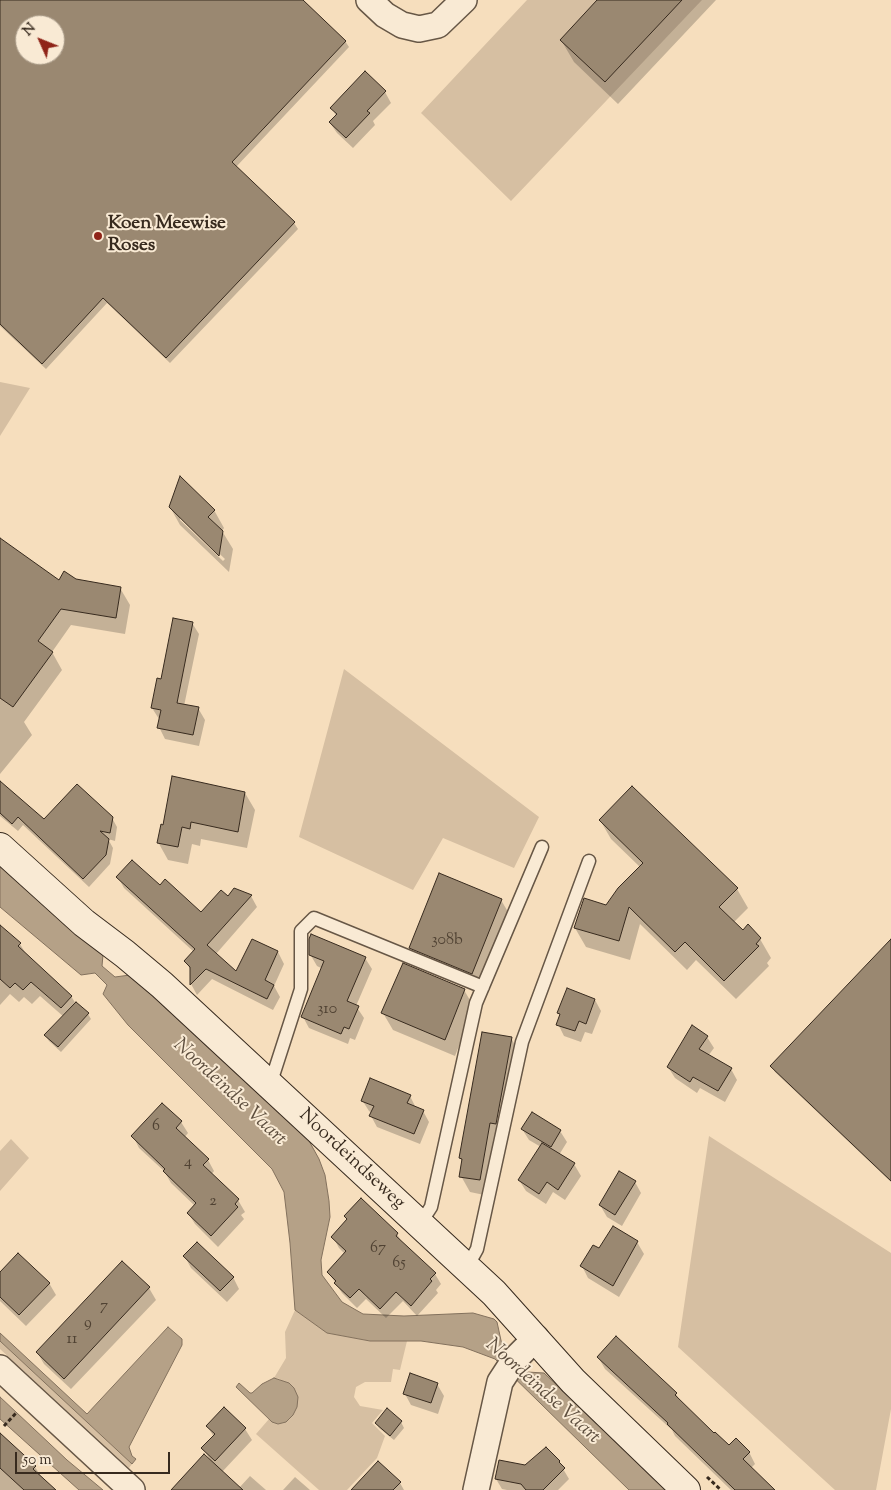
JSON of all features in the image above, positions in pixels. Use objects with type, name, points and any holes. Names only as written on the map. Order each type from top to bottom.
[{"type":"street","points":[[369,0],[385,16],[402,25],[418,29],[438,24],[464,0]]},
{"type":"street","name":"Noordeindseweg","points":[[0,847],[84,923],[162,985],[467,1267],[536,1338],[573,1381],[686,1490]]},
{"type":"street","points":[[476,1490],[500,1382],[510,1365],[536,1338]]},
{"type":"street","points":[[0,1368],[132,1490]]},
{"type":"lane","points":[[420,1224],[431,1207],[476,1004],[542,847]]},
{"type":"lane","points":[[467,1267],[477,1249],[522,1042],[589,861]]},
{"type":"lane","points":[[270,1085],[301,989],[301,931],[314,918],[483,986]]},
{"type":"path","points":[[4,1426],[18,1411]]},
{"type":"shaded area","points":[[527,0],[702,0],[511,201],[421,113]]},
{"type":"shaded area","points":[[0,382],[30,388],[0,436]]},
{"type":"shaded area","points":[[344,669],[539,817],[514,868],[443,838],[413,890],[299,837]]},
{"type":"shaded area","points":[[709,1136],[891,1253],[891,1409],[876,1490],[835,1490],[678,1347]]},
{"type":"shaded area","points":[[11,1139],[29,1158],[0,1191],[0,1151]]},
{"type":"shaded area","points":[[295,1310],[328,1333],[370,1341],[407,1341],[400,1370],[393,1369],[391,1382],[365,1382],[356,1387],[354,1397],[360,1406],[383,1410],[372,1423],[385,1436],[377,1458],[347,1490],[319,1490],[256,1434],[269,1419],[278,1424],[290,1419],[280,1379],[274,1378],[286,1358],[285,1332]]},
{"type":"shaded area","points":[[0,1341],[132,1464],[129,1468],[0,1349]]},
{"type":"water","name":"Noordeindse Vaart","points":[[0,865],[68,928],[103,955],[102,966],[115,977],[130,975],[308,1139],[325,1175],[329,1201],[330,1217],[321,1260],[322,1275],[342,1302],[363,1314],[404,1316],[473,1313],[494,1319],[497,1322],[502,1345],[524,1370],[527,1372],[544,1373],[667,1490],[629,1490],[495,1359],[463,1347],[421,1341],[370,1341],[327,1333],[295,1310],[284,1192],[272,1169],[128,1025],[103,994],[107,985],[95,973],[81,975],[0,907]]},
{"type":"water","points":[[168,1327],[182,1339],[182,1345],[129,1447],[132,1456],[136,1459],[132,1464],[0,1341],[0,1333],[87,1414]]},
{"type":"water","points":[[274,1378],[289,1383],[294,1388],[298,1397],[297,1407],[293,1415],[286,1422],[278,1424],[272,1422],[236,1387],[239,1383],[252,1393],[262,1384]]},
{"type":"water","points":[[0,1397],[67,1460],[103,1490],[79,1490],[0,1419]]},
{"type":"building","name":"Koen Meewise Roses","points":[[0,0],[303,0],[346,41],[232,162],[295,222],[166,358],[103,298],[42,364],[0,324]]},
{"type":"building","points":[[597,0],[682,0],[605,82],[560,40]]},
{"type":"building","points":[[365,71],[386,91],[367,111],[370,113],[346,138],[329,122],[337,114],[330,108]]},
{"type":"building","points":[[180,476],[215,510],[208,517],[223,531],[219,556],[169,507]]},
{"type":"building","points":[[0,538],[59,580],[64,571],[76,579],[121,587],[116,618],[61,609],[38,641],[53,652],[13,707],[0,698]]},
{"type":"building","points":[[173,618],[193,622],[177,703],[199,707],[193,735],[157,728],[161,710],[151,708],[157,678],[161,679]]},
{"type":"building","points":[[172,776],[245,792],[238,832],[191,822],[190,829],[182,827],[178,847],[157,843],[161,824],[163,825]]},
{"type":"building","points":[[0,781],[44,819],[77,784],[113,817],[110,833],[100,831],[109,839],[106,855],[83,879],[18,817],[12,824],[0,813]]},
{"type":"building","points":[[632,786],[738,888],[719,907],[743,930],[748,924],[761,938],[756,944],[759,946],[724,981],[685,942],[675,952],[629,907],[619,941],[574,928],[584,898],[606,905],[618,888],[643,863],[599,820]]},
{"type":"building","points":[[132,860],[160,885],[165,879],[201,912],[221,890],[228,896],[234,888],[252,895],[207,945],[236,971],[252,939],[278,951],[265,980],[274,985],[267,999],[206,969],[190,985],[190,967],[184,961],[195,949],[116,877]]},
{"type":"building","points":[[439,873],[502,899],[472,974],[409,948]]},
{"type":"building","points":[[0,925],[21,943],[18,946],[72,996],[61,1008],[31,982],[23,990],[15,983],[10,988],[0,979]]},
{"type":"building","points":[[311,934],[366,957],[347,1001],[359,1006],[349,1029],[344,1027],[341,1034],[301,1017],[324,961],[309,955],[309,939]]},
{"type":"building","points":[[891,939],[891,1181],[770,1066]]},
{"type":"building","points":[[403,963],[465,989],[445,1040],[381,1013]]},
{"type":"building","points":[[567,988],[595,999],[586,1024],[579,1021],[575,1031],[556,1025],[560,1014],[557,1013]]},
{"type":"building","points":[[76,1002],[89,1013],[58,1047],[44,1035]]},
{"type":"building","points":[[692,1025],[708,1036],[699,1049],[732,1068],[718,1091],[693,1077],[690,1082],[667,1067]]},
{"type":"building","points":[[482,1032],[512,1037],[496,1124],[490,1123],[480,1180],[459,1177],[462,1159],[459,1158]]},
{"type":"building","points":[[370,1078],[411,1095],[407,1103],[424,1110],[414,1134],[369,1116],[374,1106],[361,1101]]},
{"type":"building","points":[[162,1103],[182,1121],[176,1128],[209,1159],[203,1165],[239,1199],[235,1204],[238,1207],[211,1236],[187,1213],[196,1203],[131,1136]]},
{"type":"building","points":[[532,1112],[561,1130],[551,1147],[521,1129]]},
{"type":"building","points":[[542,1143],[575,1163],[558,1190],[547,1182],[539,1194],[518,1180]]},
{"type":"building","points":[[619,1171],[636,1181],[615,1215],[599,1205]]},
{"type":"building","points":[[361,1198],[398,1233],[396,1236],[436,1273],[430,1279],[432,1281],[411,1306],[396,1292],[380,1309],[359,1289],[350,1298],[334,1283],[336,1281],[327,1272],[346,1251],[331,1237],[347,1219],[344,1216]]},
{"type":"building","points":[[613,1226],[638,1241],[613,1286],[580,1266],[593,1245],[599,1248]]},
{"type":"building","points":[[197,1242],[234,1277],[220,1291],[183,1256]]},
{"type":"building","points":[[18,1253],[50,1283],[19,1315],[0,1297],[0,1272]]},
{"type":"building","points":[[122,1261],[150,1287],[64,1379],[36,1352]]},
{"type":"building","points":[[616,1336],[677,1393],[675,1395],[714,1433],[729,1445],[736,1438],[750,1452],[743,1459],[775,1490],[735,1490],[668,1423],[597,1357]]},
{"type":"building","points":[[410,1373],[438,1383],[431,1403],[403,1394]]},
{"type":"building","points":[[224,1407],[246,1428],[215,1461],[201,1448],[215,1434],[206,1426]]},
{"type":"building","points":[[387,1408],[402,1421],[390,1436],[375,1423]]},
{"type":"building","points":[[0,1433],[36,1466],[33,1469],[56,1490],[24,1490],[0,1468]]},
{"type":"building","points":[[546,1447],[565,1468],[543,1490],[526,1490],[521,1484],[495,1479],[499,1460],[525,1465]]},
{"type":"building","points":[[204,1454],[243,1490],[171,1490]]},
{"type":"building","points":[[378,1461],[401,1482],[393,1490],[351,1490]]},
{"type":"place","name":"Koen Meewise Roses","points":[[98,236]]}]
